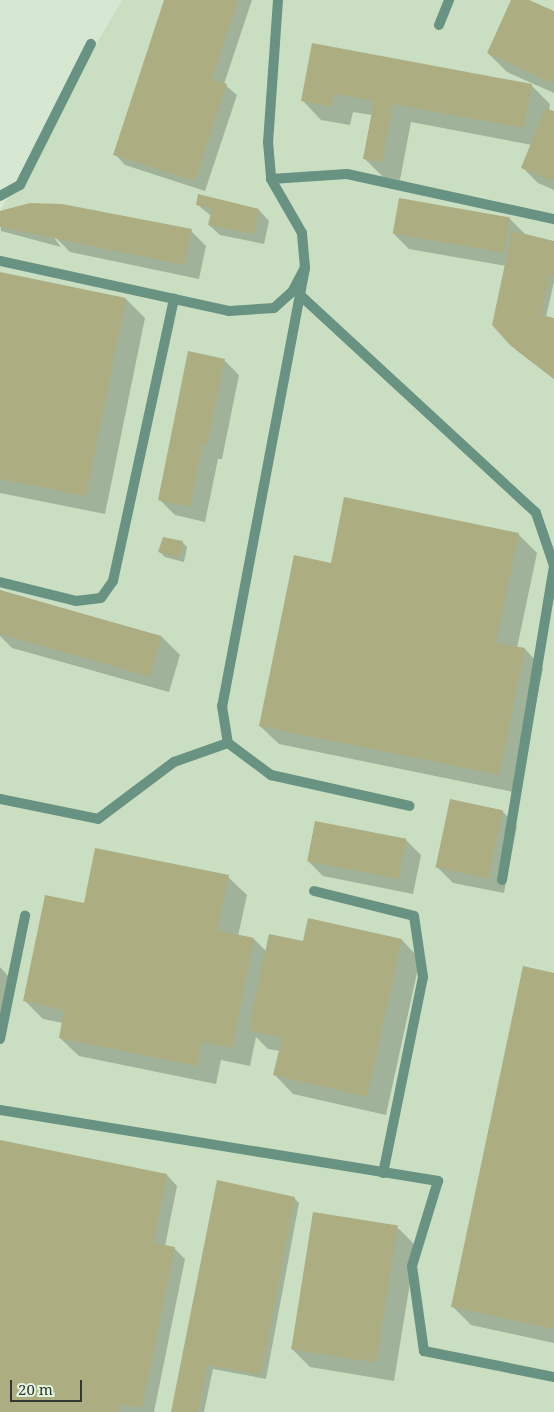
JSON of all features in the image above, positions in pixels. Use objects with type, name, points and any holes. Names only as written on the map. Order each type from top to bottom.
[{"type":"lane","points":[[278,0],[268,142],[271,179],[302,233],[305,268],[222,706],[228,742],[272,775],[410,806]]},
{"type":"lane","points":[[439,25],[449,0]]},
{"type":"lane","points":[[0,196],[20,185],[91,44]]},
{"type":"lane","points":[[271,179],[347,174],[554,219]]},
{"type":"lane","points":[[0,261],[229,311],[274,308],[292,292],[305,268]]},
{"type":"lane","points":[[300,295],[536,513],[554,566],[502,880]]},
{"type":"lane","points":[[0,582],[76,601],[101,598],[113,581],[174,298]]},
{"type":"lane","points":[[0,799],[98,819],[174,762],[228,742]]},
{"type":"lane","points":[[314,891],[414,916],[423,977],[383,1173]]},
{"type":"lane","points":[[0,1039],[25,916]]},
{"type":"lane","points":[[0,1110],[438,1181],[412,1266],[424,1351],[554,1377]]},
{"type":"shaded area","points":[[122,0],[554,0],[554,1412],[0,1412],[0,211]]},
{"type":"building","points":[[164,0],[238,0],[212,79],[227,84],[195,181],[113,155]]},
{"type":"building","points":[[511,0],[529,0],[554,11],[554,84],[487,53]]},
{"type":"building","points":[[312,43],[532,84],[524,128],[393,104],[382,162],[363,159],[374,101],[334,94],[332,107],[301,101]]},
{"type":"building","points":[[545,108],[554,111],[554,182],[521,168]]},
{"type":"building","points":[[198,194],[259,209],[254,234],[208,225],[212,208],[196,205]]},
{"type":"building","points":[[399,198],[510,218],[504,253],[393,233]]},
{"type":"building","points":[[30,203],[62,204],[192,229],[184,265],[0,227],[0,211]]},
{"type":"building","points":[[512,231],[554,241],[554,277],[550,276],[541,315],[554,318],[554,379],[510,345],[492,325]]},
{"type":"building","points":[[0,272],[126,298],[86,496],[0,479]]},
{"type":"building","points":[[188,351],[225,359],[207,445],[203,444],[190,507],[158,500]]},
{"type":"building","points":[[344,497],[519,533],[496,643],[525,648],[499,775],[259,726],[294,555],[331,563]]},
{"type":"building","points":[[163,537],[183,541],[179,558],[158,552]]},
{"type":"building","points":[[0,590],[161,636],[150,677],[0,634]]},
{"type":"building","points":[[450,799],[503,810],[488,879],[435,867]]},
{"type":"building","points":[[315,821],[406,839],[398,879],[307,861]]},
{"type":"building","points":[[95,848],[229,875],[217,930],[254,938],[232,1048],[202,1042],[197,1066],[59,1038],[64,1010],[23,1001],[45,895],[84,903]]},
{"type":"building","points":[[308,918],[402,939],[367,1097],[273,1075],[282,1038],[248,1030],[269,934],[303,941]]},
{"type":"building","points":[[523,966],[554,973],[554,1329],[451,1307]]},
{"type":"building","points":[[0,1140],[167,1174],[154,1243],[175,1247],[142,1408],[121,1404],[119,1412],[0,1412]]},
{"type":"building","points":[[217,1180],[295,1197],[261,1375],[208,1365],[198,1412],[171,1412]]},
{"type":"building","points":[[313,1212],[398,1225],[376,1363],[291,1349]]}]
